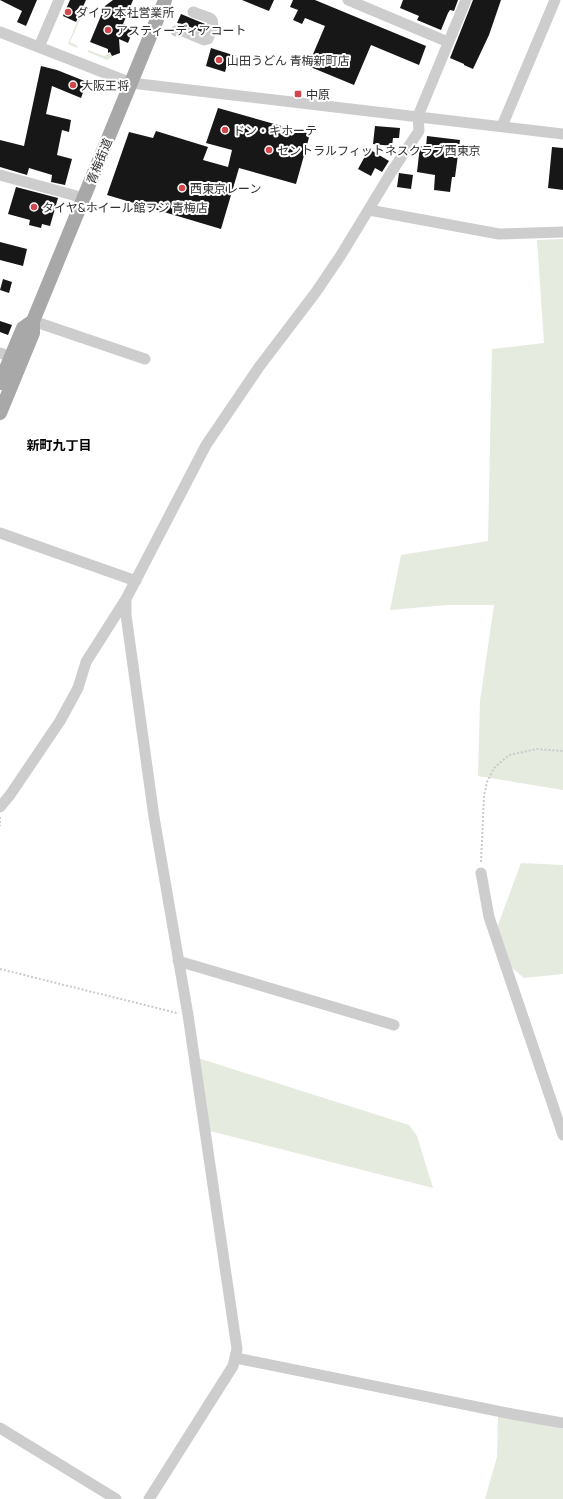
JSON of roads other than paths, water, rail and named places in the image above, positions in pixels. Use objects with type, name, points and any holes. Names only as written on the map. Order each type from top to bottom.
[{"type":"main road","name":"青梅街道","points":[[0,413],[33,333],[33,321],[165,0]]},
{"type":"main road","name":"青梅街道","points":[[0,384],[6,355],[23,328],[33,321]]},
{"type":"street","points":[[39,47],[59,0]]},
{"type":"street","points":[[348,0],[365,3],[448,42]]},
{"type":"street","points":[[0,807],[10,795],[60,721],[78,688],[86,662],[136,581],[206,445],[259,367],[328,274],[392,171],[419,131],[418,116],[466,0]]},
{"type":"street","points":[[502,126],[555,0]]},
{"type":"street","points":[[176,31],[180,30],[204,40],[208,39],[214,24],[213,21],[193,12]]},
{"type":"street","points":[[0,32],[131,83],[563,134]]},
{"type":"street","points":[[3,172],[84,198]]},
{"type":"street","points":[[369,210],[499,234],[563,232]]},
{"type":"street","points":[[33,321],[145,359]]},
{"type":"street","points":[[0,532],[136,581]]},
{"type":"street","points":[[126,599],[126,615],[153,809],[188,1015],[237,1344],[236,1358],[233,1366],[149,1499]]},
{"type":"street","points":[[481,873],[489,917],[563,1135]]},
{"type":"street","points":[[178,961],[394,1026]]},
{"type":"street","points":[[236,1358],[563,1423]]},
{"type":"street","points":[[0,1428],[116,1499]]},
{"type":"place","name":"ダイワ 本社営業所","points":[[68,12]]},
{"type":"place","name":"アスティーディアコート","points":[[108,30]]},
{"type":"place","name":"山田うどん 青梅新町店","points":[[219,60]]},
{"type":"place","name":"大阪王将","points":[[73,85]]},
{"type":"place","name":"中原","points":[[298,94]]},
{"type":"place","name":"ドン・キホーテ","points":[[225,130]]},
{"type":"place","name":"セントラルフィットネスクラブ西東京","points":[[269,150]]},
{"type":"place","name":"西東京レーン","points":[[182,188]]},
{"type":"place","name":"タイヤ&ホイール館フジ 青梅店","points":[[34,207]]},
{"type":"district","name":"新町九丁目","points":[[59,445]]}]
